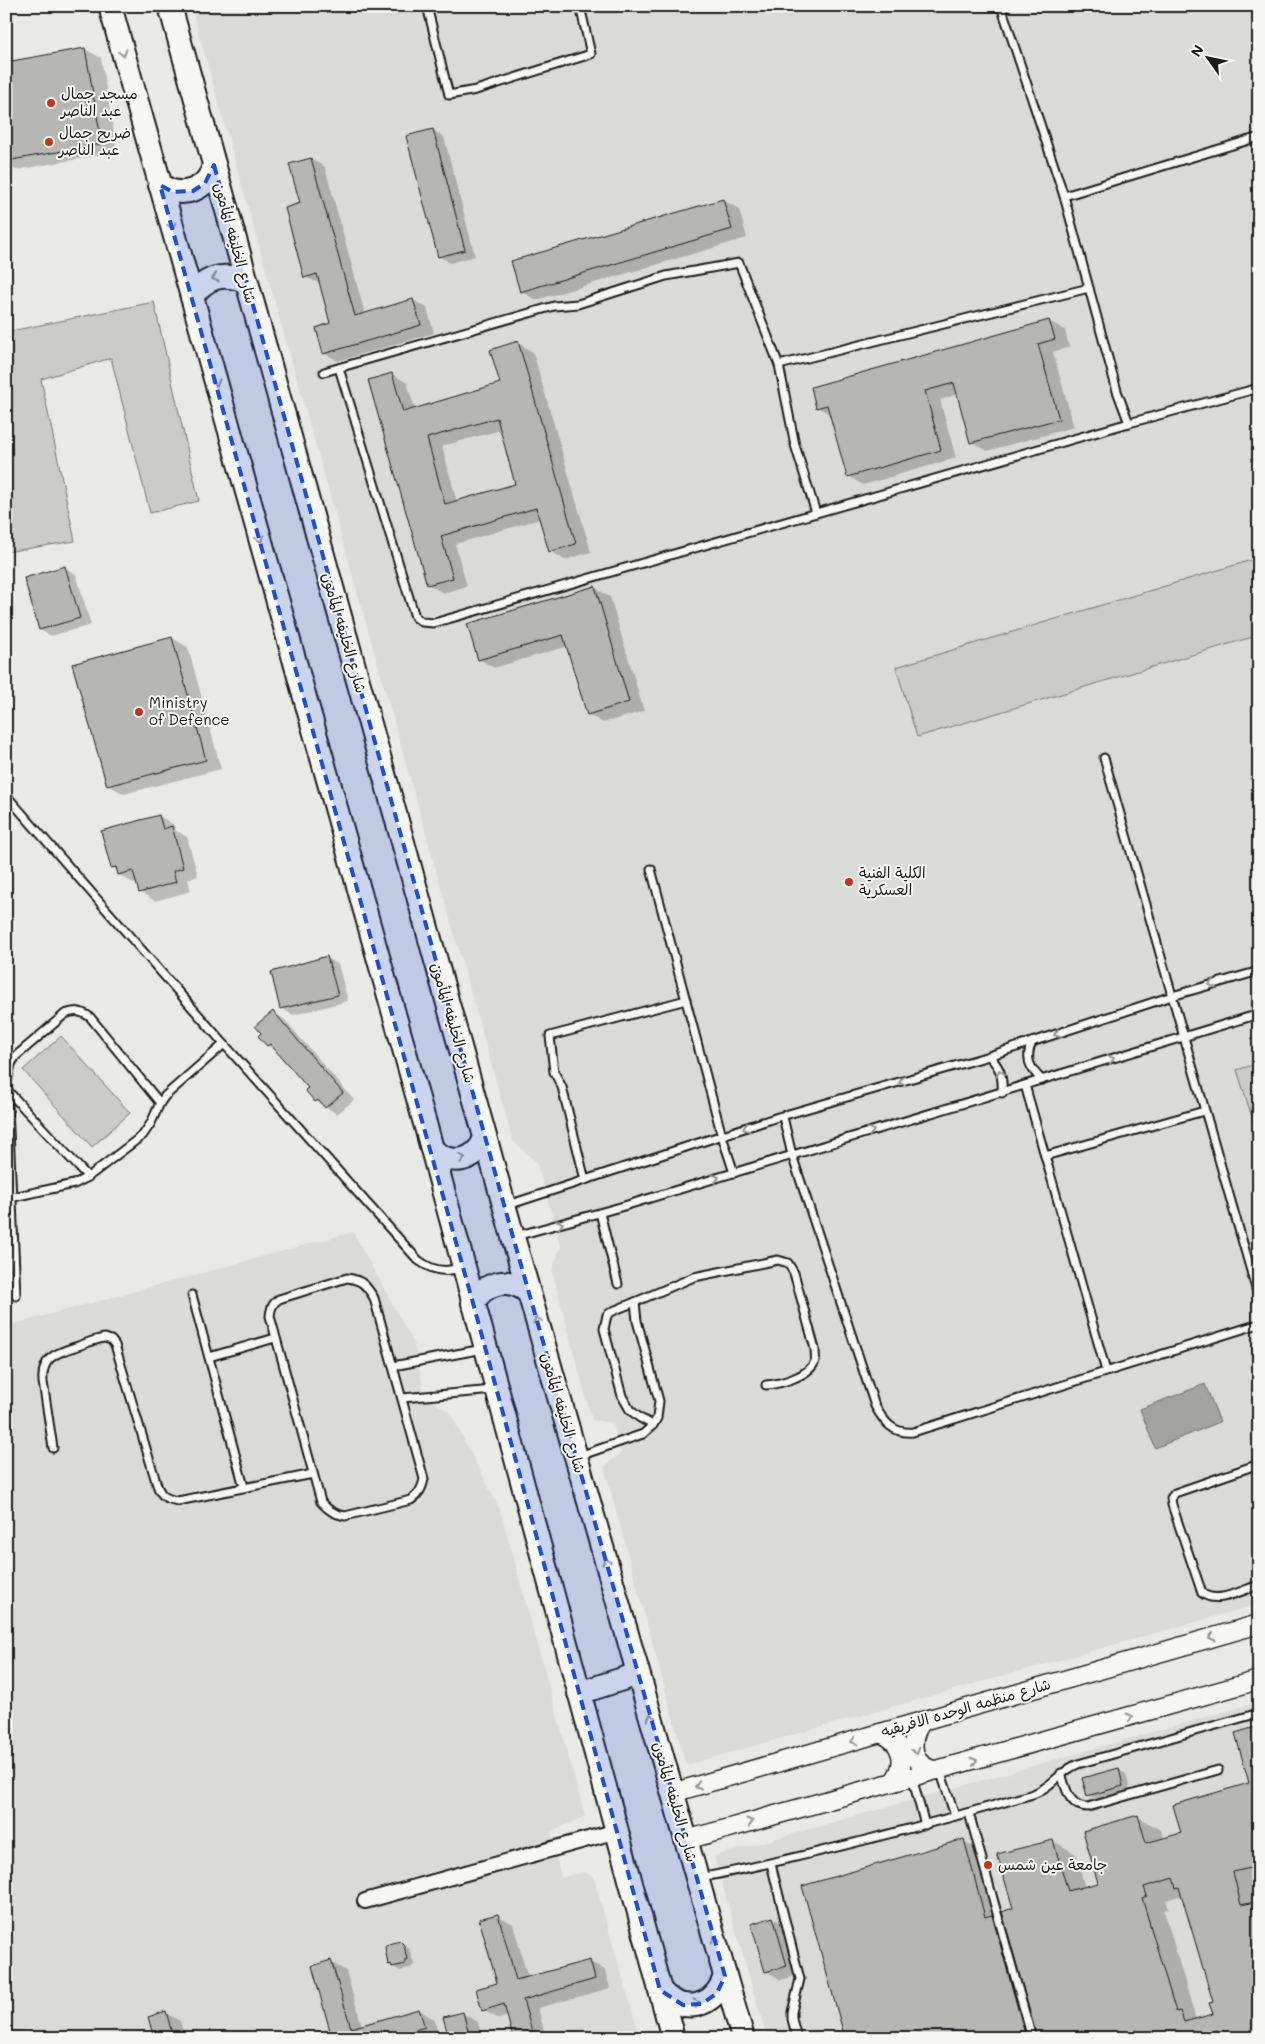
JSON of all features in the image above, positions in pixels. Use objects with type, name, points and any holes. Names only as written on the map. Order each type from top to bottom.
[{"type":"main road","points":[[110,6],[432,1149],[673,2038]]},
{"type":"main road","name":"شارع الخليفه المأمون","points":[[170,6],[528,1292],[743,2038]]},
{"type":"main road","points":[[160,185],[172,192],[193,191],[205,183],[214,165]]},
{"type":"main road","points":[[192,297],[198,288],[215,277],[225,276],[245,280]]},
{"type":"main road","points":[[432,1149],[437,1154],[451,1160],[466,1159],[478,1151],[485,1138]]},
{"type":"main road","points":[[474,1304],[482,1292],[494,1284],[516,1284],[528,1292]]},
{"type":"main road","points":[[579,1693],[638,1674]]},
{"type":"main road","points":[[660,1990],[674,2002],[692,2006],[710,1999],[722,1985],[725,1976]]},
{"type":"street","name":"شارع منظمه الوحده الافريقيه","points":[[672,1793],[1259,1624]]},
{"type":"street","points":[[686,1840],[1259,1680]]},
{"type":"street","points":[[923,1721],[915,1732],[914,1753],[922,1764],[928,1768],[940,1770]]},
{"type":"street","points":[[880,1733],[893,1739],[901,1751],[901,1771],[893,1782]]},
{"type":"street","points":[[365,1901],[617,1831]]},
{"type":"lane","points":[[427,6],[449,95],[476,90],[592,54],[580,6]]},
{"type":"lane","points":[[1002,6],[1064,196],[1117,391],[1129,423]]},
{"type":"lane","points":[[1064,196],[1259,137]]},
{"type":"lane","points":[[324,372],[554,306],[578,304],[666,276],[740,263],[779,365],[795,445],[816,513]]},
{"type":"lane","points":[[779,365],[1088,288]]},
{"type":"lane","points":[[338,368],[415,617],[422,622],[434,623],[1129,423],[1259,388]]},
{"type":"lane","points":[[1104,758],[1259,1299]]},
{"type":"lane","points":[[6,796],[224,1044],[418,1260],[434,1270],[449,1271],[464,1266]]},
{"type":"lane","points":[[651,869],[722,1136],[734,1173]]},
{"type":"lane","points":[[505,1206],[722,1136],[989,1056],[1172,996],[1259,971]]},
{"type":"lane","points":[[585,1180],[562,1087],[554,1072],[550,1036],[686,1000]]},
{"type":"lane","points":[[16,1296],[8,1091],[9,1073],[16,1056],[65,1014],[74,1011],[83,1012],[90,1017],[160,1103]]},
{"type":"lane","points":[[513,1237],[600,1213],[1002,1093],[1259,1014]]},
{"type":"lane","points":[[1032,1042],[1028,1056],[1029,1064],[1042,1080]]},
{"type":"lane","points":[[12,1197],[74,1184],[88,1177],[143,1135],[165,1096],[224,1044]]},
{"type":"lane","points":[[989,1056],[1000,1069],[1003,1082],[1002,1093]]},
{"type":"lane","points":[[1025,1086],[1106,1371]]},
{"type":"lane","points":[[8,1091],[88,1177]]},
{"type":"lane","points":[[1045,1156],[1204,1111]]},
{"type":"lane","points":[[783,1117],[792,1155],[875,1406],[882,1420],[890,1427],[899,1431],[913,1432],[1259,1324]]},
{"type":"lane","points":[[600,1213],[618,1284]]},
{"type":"lane","points":[[653,1425],[630,1410],[622,1396],[604,1329],[608,1315],[694,1277],[778,1260],[788,1263],[796,1282],[815,1349],[816,1360],[802,1374],[781,1383],[766,1385]]},
{"type":"lane","points":[[346,1278],[358,1280],[367,1286],[374,1298],[424,1479],[418,1495],[411,1500],[345,1516],[327,1509],[321,1502],[276,1338],[271,1323],[270,1309],[280,1298],[346,1278]]},
{"type":"lane","points":[[192,1295],[244,1487]]},
{"type":"lane","points":[[576,1457],[642,1434],[653,1425],[657,1418],[659,1401],[638,1321],[635,1302]]},
{"type":"lane","points":[[53,1448],[42,1373],[45,1365],[50,1358],[58,1353],[105,1338],[111,1340],[115,1345],[160,1493],[166,1498],[178,1501],[313,1474]]},
{"type":"lane","points":[[209,1357],[276,1338]]},
{"type":"lane","points":[[393,1366],[486,1348]]},
{"type":"lane","points":[[402,1398],[498,1389]]},
{"type":"lane","points":[[1259,1464],[1175,1493],[1171,1498],[1202,1593],[1213,1599],[1259,1585]]},
{"type":"lane","points":[[697,1878],[771,1864],[925,1825],[1037,1793],[1061,1773],[1078,1764],[1259,1713]]},
{"type":"lane","points":[[940,1770],[955,1816]]},
{"type":"lane","points":[[1061,1773],[1070,1799],[1078,1806],[1088,1807],[1218,1770]]},
{"type":"lane","points":[[912,1777],[925,1825]]},
{"type":"lane","points":[[969,1812],[1032,2038]]},
{"type":"lane","points":[[771,1864],[800,1979],[792,2012],[797,2038]]},
{"type":"highlighted area","points":[[214,165],[513,1237],[725,1976],[717,1993],[702,2004],[683,2005],[660,1990],[473,1303],[160,185],[173,192],[193,191],[205,183]]},
{"type":"shaded area","name":"الكلية الفنية العسكرية","points":[[191,6],[1259,6],[1259,1604],[686,1765],[604,1467],[621,1453],[613,1423],[592,1420],[552,1270],[561,1247],[537,1163],[513,1141]]},
{"type":"shaded area","points":[[154,302],[199,501],[150,513],[111,358],[41,379],[75,541],[6,552],[6,332]]},
{"type":"shaded area","points":[[1255,559],[1259,573],[1259,635],[917,737],[896,667]]},
{"type":"shaded area","points":[[61,1036],[130,1113],[92,1147],[23,1070]]},
{"type":"shaded area","points":[[1259,1063],[1259,1139],[1237,1070]]},
{"type":"shaded area","points":[[353,1232],[414,1343],[425,1396],[450,1413],[500,1510],[585,1816],[551,1832],[561,1878],[583,1872],[593,1876],[640,2038],[21,2038],[33,2027],[11,2033],[13,1651],[11,1325]]},
{"type":"shaded area","points":[[1205,1384],[1220,1422],[1155,1448],[1140,1409]]},
{"type":"shaded area","name":"جامعة عين شمس","points":[[1259,1702],[1259,2038],[767,2038],[714,1856]]},
{"type":"building","name":"مسجد جمال عبد الناصر","points":[[85,48],[102,144],[6,161],[6,62]]},
{"type":"building","points":[[433,129],[465,250],[438,257],[406,136]]},
{"type":"building","points":[[311,158],[355,316],[413,299],[421,325],[323,354],[316,328],[330,323],[317,274],[304,278],[285,208],[300,203],[289,164]]},
{"type":"building","points":[[723,199],[732,229],[520,292],[511,261]]},
{"type":"building","points":[[1049,320],[1055,339],[1038,344],[1059,419],[970,443],[954,383],[925,391],[941,450],[847,477],[827,405],[816,408],[811,387]]},
{"type":"building","points":[[518,341],[576,544],[549,552],[536,508],[441,536],[453,578],[427,585],[368,380],[392,373],[403,412],[500,383],[490,350]],"holes":[[[497,418],[515,484],[445,504],[427,438]]]},
{"type":"building","points":[[65,566],[80,618],[39,630],[24,578]]},
{"type":"building","points":[[595,586],[629,702],[587,715],[563,635],[478,660],[467,624]]},
{"type":"building","name":"Ministry of Defence","points":[[172,637],[206,760],[107,786],[72,664]]},
{"type":"building","points":[[159,815],[163,829],[172,826],[183,868],[173,871],[176,882],[139,893],[133,871],[118,875],[116,867],[111,868],[101,831]]},
{"type":"building","points":[[327,956],[338,995],[280,1009],[271,972]]},
{"type":"building","points":[[273,1011],[343,1093],[325,1108],[318,1100],[315,1102],[305,1090],[308,1088],[270,1044],[267,1046],[258,1036],[261,1033],[255,1026]]},
{"type":"building","points":[[1259,1726],[1259,1866],[1233,1872],[1241,1905],[1259,1901],[1259,1942],[1254,1944],[1259,1963],[1259,2038],[1220,2038],[1218,2030],[1193,2038],[1037,2038],[1002,1912],[1013,1908],[997,1854],[1053,1840],[1068,1891],[1098,1883],[1083,1831],[1138,1815],[1146,1843],[1181,1833],[1173,1805],[1249,1783],[1235,1733]],"holes":[[[1173,1878],[1176,1888],[1179,1887],[1213,2002],[1209,2003],[1213,2014],[1184,2022],[1180,2011],[1176,2012],[1142,1898],[1147,1896],[1144,1887]]]},
{"type":"building","points":[[1119,1768],[1123,1786],[1087,1796],[1082,1778]]},
{"type":"building","points":[[964,1839],[985,1917],[992,1915],[1026,2038],[845,2038],[802,1886]]},
{"type":"building","points":[[498,1914],[516,1980],[590,1960],[595,1979],[523,2000],[534,2038],[513,2038],[504,2004],[482,2011],[476,1989],[497,1983],[479,1919]]},
{"type":"building","points":[[773,1917],[787,1966],[765,1972],[751,1924]]},
{"type":"building","points":[[400,1941],[404,1945],[407,1960],[405,1960],[405,1964],[392,1967],[391,1964],[388,1965],[385,1947]]},
{"type":"building","points":[[331,1960],[351,2028],[419,2009],[425,2027],[387,2038],[332,2038],[312,1966]]},
{"type":"building","points":[[166,2011],[173,2038],[154,2038],[148,2017]]},
{"type":"building","points":[[463,2012],[470,2038],[449,2038],[443,2017]]},
{"type":"place","name":"مسجد جمال عبد الناصر","points":[[51,103]]},
{"type":"place","name":"ضريح جمال عبد الناصر","points":[[49,142]]},
{"type":"place","name":"Ministry of Defence","points":[[139,712]]},
{"type":"place","name":"الكلية الفنية العسكرية","points":[[849,882]]},
{"type":"place","name":"جامعة عين شمس","points":[[988,1865]]}]
